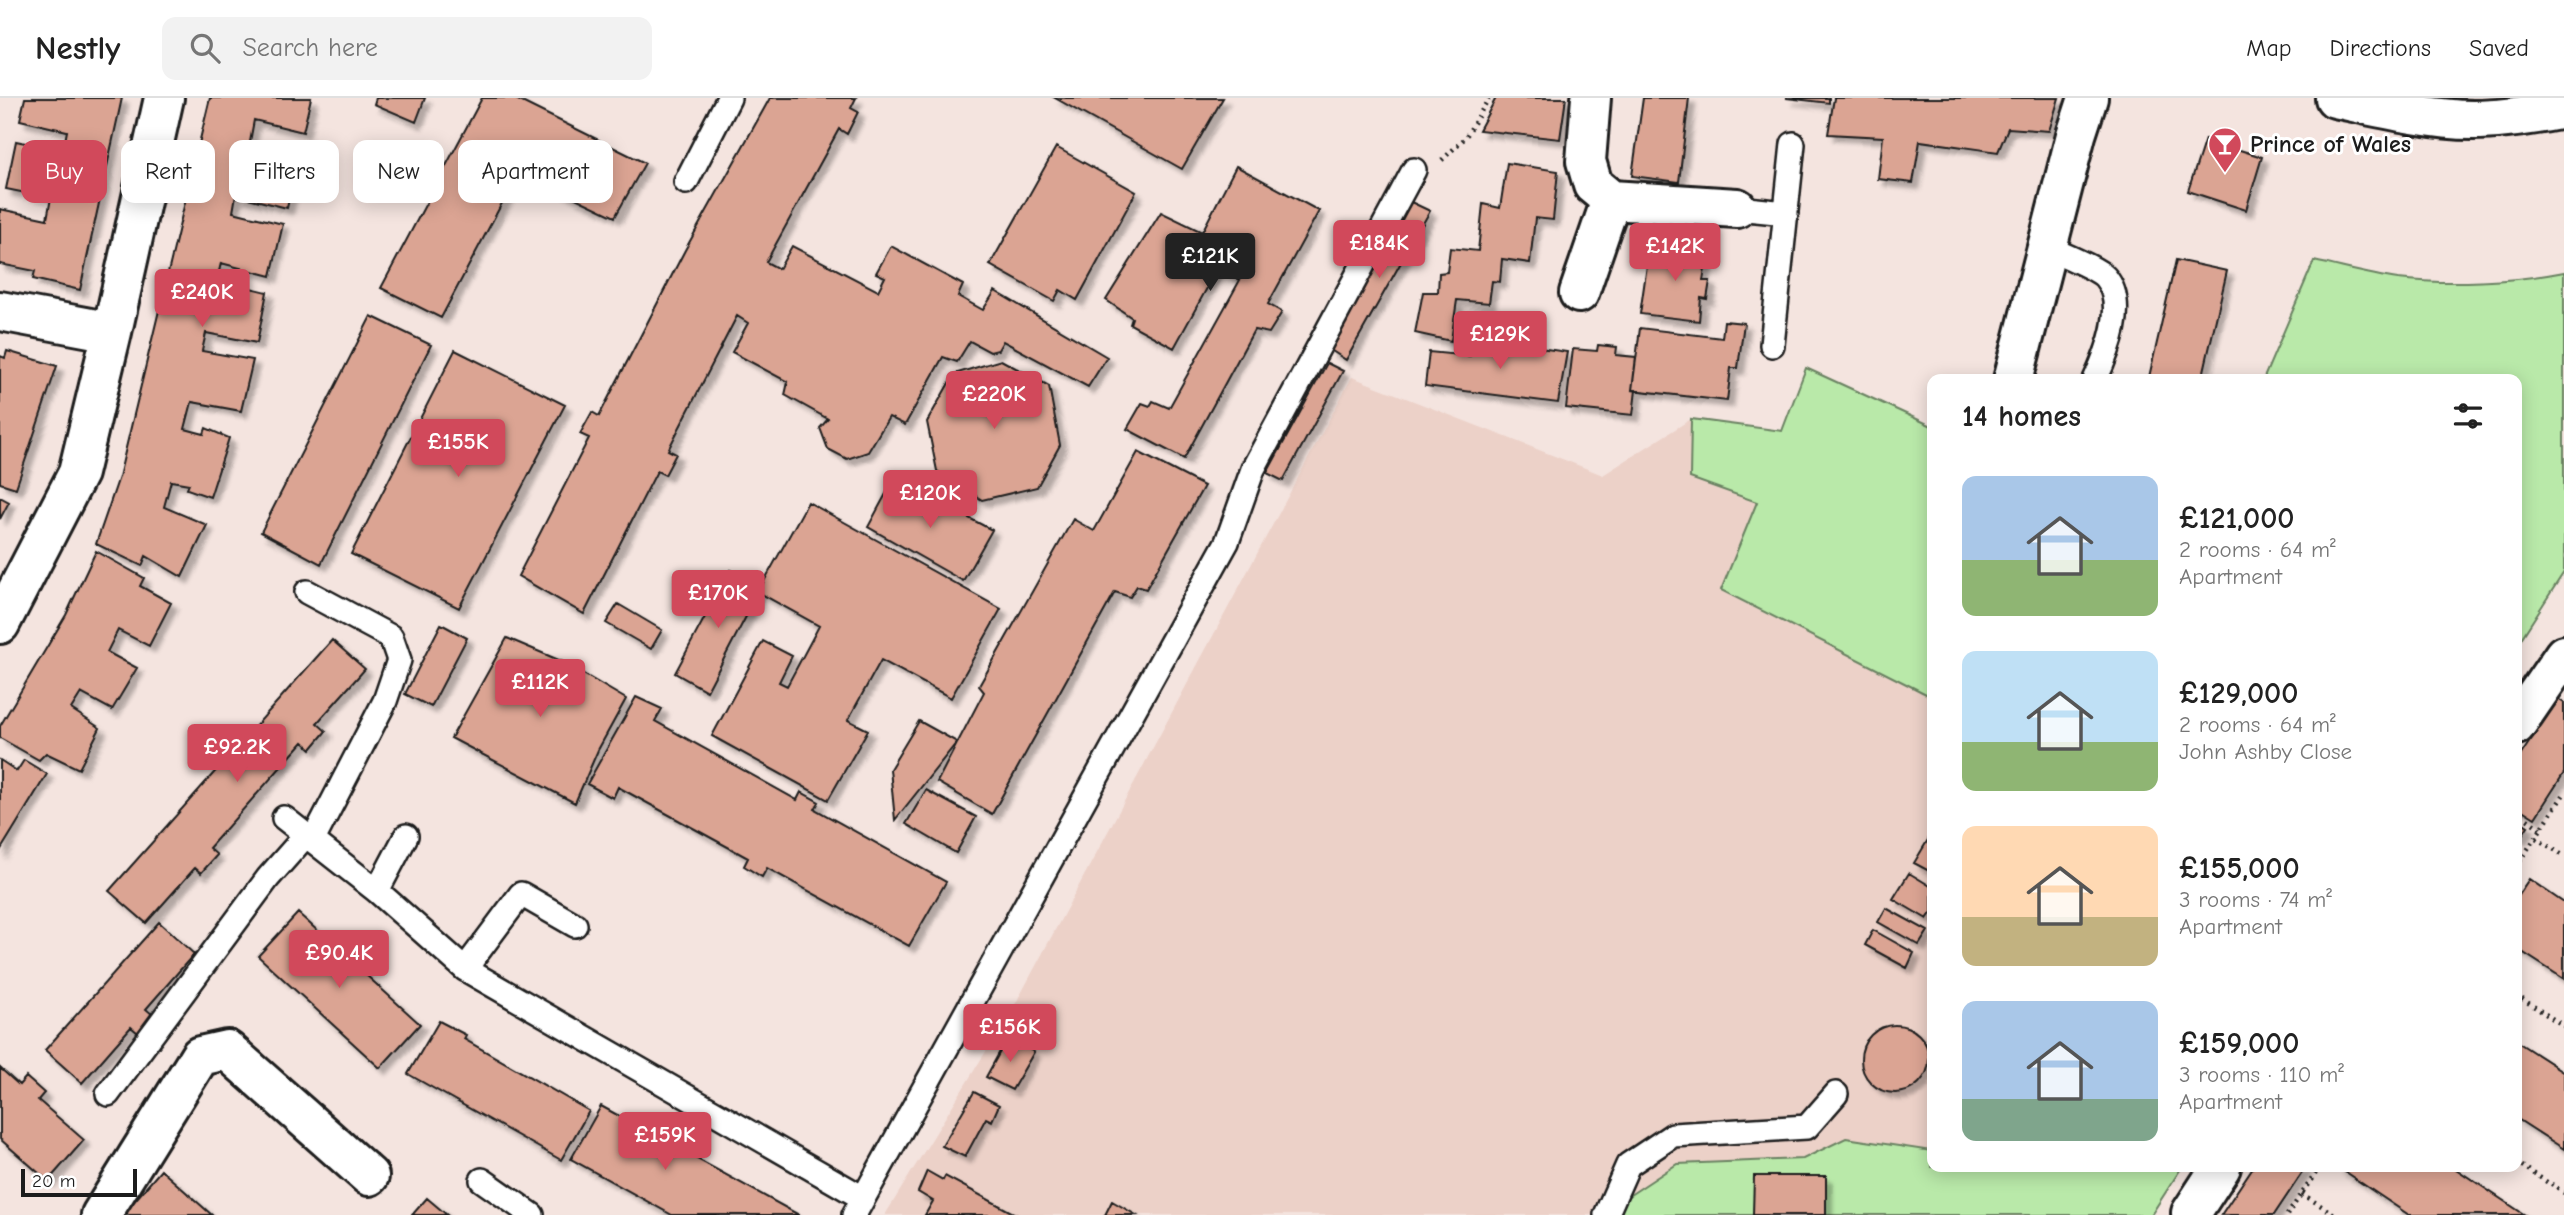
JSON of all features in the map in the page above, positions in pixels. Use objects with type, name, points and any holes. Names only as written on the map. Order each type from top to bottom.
[{"type":"street","points":[[0,624],[78,473],[164,98]]},
{"type":"street","points":[[1591,98],[1586,161],[1593,185],[1611,200],[1737,208]]},
{"type":"street","points":[[2015,374],[2088,98]]},
{"type":"street","points":[[2335,98],[2392,111],[2472,120],[2564,109]]},
{"type":"street","points":[[1579,293],[1611,200]]},
{"type":"street","points":[[0,311],[112,332]]},
{"type":"street","points":[[2522,716],[2564,655]]},
{"type":"street","points":[[101,1215],[200,1056],[227,1050],[369,1176]]},
{"type":"street","points":[[2191,1213],[2218,1172]]},
{"type":"lane","points":[[686,182],[729,98]]},
{"type":"lane","points":[[1772,345],[1793,144]]},
{"type":"lane","points":[[284,818],[377,891],[465,969],[858,1207],[1227,542],[1253,469],[1414,170]]},
{"type":"lane","points":[[1737,208],[1786,213]]},
{"type":"lane","points":[[2047,247],[2104,275],[2116,299],[2112,335],[2097,374]]},
{"type":"lane","points":[[107,1094],[268,878],[310,838],[385,701],[399,660],[391,637],[307,592]]},
{"type":"lane","points":[[377,891],[406,836]]},
{"type":"lane","points":[[465,969],[521,894],[575,925]]},
{"type":"lane","points":[[1606,1215],[1628,1165],[1673,1135],[1807,1126],[1836,1094]]},
{"type":"lane","points":[[482,1180],[532,1215]]},
{"type":"path","points":[[1400,198],[1465,138],[1489,98]]},
{"type":"path","points":[[2522,858],[2564,794]]},
{"type":"path","points":[[2522,815],[2541,829]]},
{"type":"path","points":[[2536,838],[2564,856]]},
{"type":"path","points":[[2522,999],[2564,1026]]},
{"type":"path","points":[[2522,1166],[2564,1193]]},
{"type":"path","points":[[2287,1215],[2317,1172]]},
{"type":"path","points":[[2302,1194],[2336,1215]]},
{"type":"shaded area","points":[[1352,377],[1603,475],[1691,419],[1690,478],[1757,502],[1721,591],[1927,694],[1927,1150],[1846,1138],[1803,1159],[1677,1164],[1624,1199],[1620,1215],[885,1215],[1017,1001]]},
{"type":"green space","points":[[2314,261],[2388,277],[2438,282],[2503,280],[2564,272],[2564,572],[2522,637],[2522,374],[2266,374]]},
{"type":"green space","points":[[1806,368],[1927,424],[1927,694],[1721,590],[1757,502],[1690,478],[1691,419],[1782,431]]},
{"type":"green space","points":[[1846,1138],[1927,1150],[1927,1172],[2179,1172],[2151,1215],[1620,1215],[1624,1199],[1677,1164],[1803,1159]]},
{"type":"building","points":[[25,98],[122,98],[107,167],[107,140],[65,140],[67,131],[20,120]]},
{"type":"building","points":[[210,98],[311,98],[303,132],[254,120],[250,140],[229,140],[229,203],[235,203],[233,212],[283,224],[271,276],[221,263],[217,280],[267,292],[257,343],[206,333],[202,351],[253,360],[241,411],[192,402],[185,429],[204,434],[206,428],[229,438],[210,497],[187,489],[189,484],[171,481],[164,507],[207,525],[182,577],[146,556],[142,566],[96,544],[119,477],[185,203],[215,203],[215,140],[200,140]]},
{"type":"building","points":[[376,98],[425,98],[416,122],[374,104]]},
{"type":"building","points":[[482,98],[514,98],[599,140],[460,140]]},
{"type":"building","points":[[770,98],[856,98],[851,108],[858,112],[847,134],[839,129],[766,262],[779,269],[792,246],[878,291],[885,277],[876,273],[891,246],[963,285],[958,296],[983,310],[995,291],[1107,357],[1088,387],[1003,341],[998,350],[990,352],[970,341],[957,362],[943,357],[905,425],[889,417],[868,452],[847,459],[828,449],[820,428],[828,419],[785,395],[788,382],[732,352],[748,323],[737,316],[668,450],[676,454],[665,475],[657,471],[584,614],[518,576],[589,438],[580,434],[592,412],[599,416],[685,250]]},
{"type":"building","points":[[1055,98],[1223,98],[1182,169]]},
{"type":"building","points":[[1496,98],[1566,98],[1560,139],[1479,130]]},
{"type":"building","points":[[1643,98],[1689,98],[1679,182],[1632,176]]},
{"type":"building","points":[[1786,98],[1829,98],[1829,103]]},
{"type":"building","points":[[1834,98],[2059,98],[2049,131],[2008,128],[1998,152],[1920,141],[1913,183],[1878,179],[1883,137],[1828,134]]},
{"type":"building","name":"Prince of Wales","points":[[2205,139],[2262,157],[2246,210],[2188,191]]},
{"type":"building","points":[[16,141],[21,142],[21,192],[6,189]]},
{"type":"building","points":[[458,143],[458,203],[502,203],[441,318],[381,288],[426,203],[444,203],[444,169]]},
{"type":"building","points":[[613,147],[645,163],[615,217],[586,203],[613,203]]},
{"type":"building","points":[[1056,147],[1136,192],[1077,300],[1060,290],[1054,301],[990,265]]},
{"type":"building","points":[[1507,163],[1558,171],[1553,220],[1535,218],[1530,263],[1502,259],[1500,282],[1492,281],[1489,303],[1457,300],[1451,341],[1415,333],[1423,292],[1438,292],[1439,273],[1447,272],[1450,248],[1478,251],[1483,204],[1500,208]]},
{"type":"building","points":[[1236,166],[1319,211],[1268,304],[1282,312],[1269,333],[1254,330],[1184,459],[1127,429],[1142,403],[1150,406],[1153,401],[1169,408],[1240,280],[1218,268],[1174,348],[1130,324],[1132,318],[1106,300],[1161,212],[1202,232]]},
{"type":"building","points":[[1411,202],[1430,211],[1346,360],[1329,349]]},
{"type":"building","points":[[50,203],[99,203],[80,290],[33,279],[35,271],[0,264],[0,209],[47,219]]},
{"type":"building","points":[[267,203],[288,203],[287,208]]},
{"type":"building","points":[[1650,244],[1708,250],[1703,281],[1710,281],[1707,299],[1701,298],[1699,321],[1640,314]]},
{"type":"building","points":[[2176,260],[2227,271],[2203,374],[2150,374]]},
{"type":"building","points":[[371,316],[431,345],[321,564],[261,532]]},
{"type":"building","points":[[1724,321],[1744,323],[1738,368],[1731,368],[1727,401],[1632,390],[1640,328],[1722,338]]},
{"type":"building","points":[[1473,338],[1567,352],[1558,403],[1425,386],[1429,352],[1470,356]]},
{"type":"building","points":[[1598,345],[1617,347],[1616,355],[1636,357],[1632,390],[1636,390],[1633,415],[1566,408],[1573,349],[1597,351]]},
{"type":"building","points":[[455,350],[565,405],[459,608],[351,554]]},
{"type":"building","points":[[7,351],[57,366],[16,488],[0,483],[0,356],[5,358]]},
{"type":"building","points":[[1001,360],[1049,386],[1060,445],[1037,487],[982,500],[937,471],[927,422],[954,374]]},
{"type":"building","points":[[1327,363],[1343,371],[1283,481],[1267,473]]},
{"type":"building","points":[[1138,452],[1204,486],[1146,589],[1137,586],[1130,597],[1115,592],[992,814],[937,782],[984,692],[979,686],[1073,519],[1094,531]]},
{"type":"building","points":[[894,479],[992,530],[963,581],[868,527]]},
{"type":"building","points":[[0,497],[9,502],[0,519]]},
{"type":"building","points":[[808,502],[1001,609],[951,698],[881,660],[848,720],[868,730],[828,800],[712,736],[763,641],[792,656],[779,682],[787,686],[819,626],[758,592]]},
{"type":"building","points":[[96,551],[144,578],[140,586],[171,603],[149,646],[118,630],[107,652],[137,668],[112,710],[81,693],[71,709],[100,728],[79,769],[46,753],[39,760],[0,738],[0,726],[66,615]]},
{"type":"building","points":[[730,570],[762,586],[707,691],[675,673]]},
{"type":"building","points":[[618,604],[662,630],[651,649],[606,623]]},
{"type":"building","points":[[441,624],[467,638],[431,707],[405,694]]},
{"type":"building","points":[[507,638],[561,661],[626,699],[598,750],[575,803],[451,738]]},
{"type":"building","points":[[332,640],[365,669],[317,723],[326,731],[311,749],[303,742],[209,848],[217,855],[201,873],[195,868],[146,923],[109,891]]},
{"type":"building","points":[[636,697],[662,709],[655,721],[797,800],[801,792],[819,802],[815,809],[946,882],[909,946],[767,868],[762,877],[744,866],[748,858],[618,787],[613,798],[587,784]]},
{"type":"building","points":[[2558,699],[2564,703],[2564,773],[2535,818],[2522,810],[2522,753]]},
{"type":"building","points":[[919,721],[957,742],[895,820],[890,769]]},
{"type":"building","points":[[0,760],[17,771],[24,760],[47,774],[0,851]]},
{"type":"building","points":[[926,790],[976,817],[956,853],[906,824]]},
{"type":"building","points":[[2522,822],[2528,826],[2522,835]]},
{"type":"building","points":[[1927,841],[1927,870],[1914,863]]},
{"type":"building","points":[[1909,873],[1927,884],[1927,919],[1893,899]]},
{"type":"building","points":[[2529,879],[2564,903],[2564,979],[2522,952],[2522,889]]},
{"type":"building","points":[[1886,908],[1927,933],[1919,945],[1878,922]]},
{"type":"building","points":[[298,913],[420,1024],[380,1068],[258,956]]},
{"type":"building","points":[[159,922],[194,954],[146,1009],[153,1015],[138,1033],[131,1027],[82,1083],[45,1050]]},
{"type":"building","points":[[1873,930],[1914,953],[1907,968],[1865,945]]},
{"type":"building","points":[[439,1021],[466,1035],[464,1039],[589,1111],[561,1160],[408,1074]]},
{"type":"building","points":[[1895,1025],[1908,1028],[1919,1035],[1926,1046],[1926,1072],[1919,1083],[1908,1090],[1895,1093],[1882,1090],[1871,1083],[1864,1072],[1861,1059],[1864,1046],[1871,1035],[1882,1028]]},
{"type":"building","points":[[1008,1037],[1034,1052],[1012,1090],[986,1077]]},
{"type":"building","points":[[2522,1045],[2564,1072],[2564,1149],[2522,1122]]},
{"type":"building","points":[[0,1068],[19,1085],[26,1077],[44,1093],[38,1100],[84,1140],[48,1181],[0,1139]]},
{"type":"building","points":[[974,1092],[999,1105],[992,1121],[986,1118],[965,1157],[942,1146]]},
{"type":"building","points":[[601,1106],[799,1215],[672,1215],[571,1159]]},
{"type":"building","points":[[161,1170],[212,1215],[128,1215],[125,1212]]},
{"type":"building","points":[[927,1171],[943,1180],[945,1176],[1017,1215],[925,1215],[933,1201],[918,1192]]},
{"type":"building","points":[[2250,1172],[2303,1172],[2274,1215],[2221,1215]]},
{"type":"building","points":[[2345,1172],[2460,1172],[2525,1215],[2409,1215]]},
{"type":"building","points":[[1754,1176],[1826,1176],[1826,1215],[1753,1215]]},
{"type":"building","points":[[427,1198],[447,1215],[412,1215]]},
{"type":"building","points":[[1112,1201],[1136,1215],[1105,1215]]},
{"type":"place","name":"Prince of Wales","points":[[2225,174]]}]
